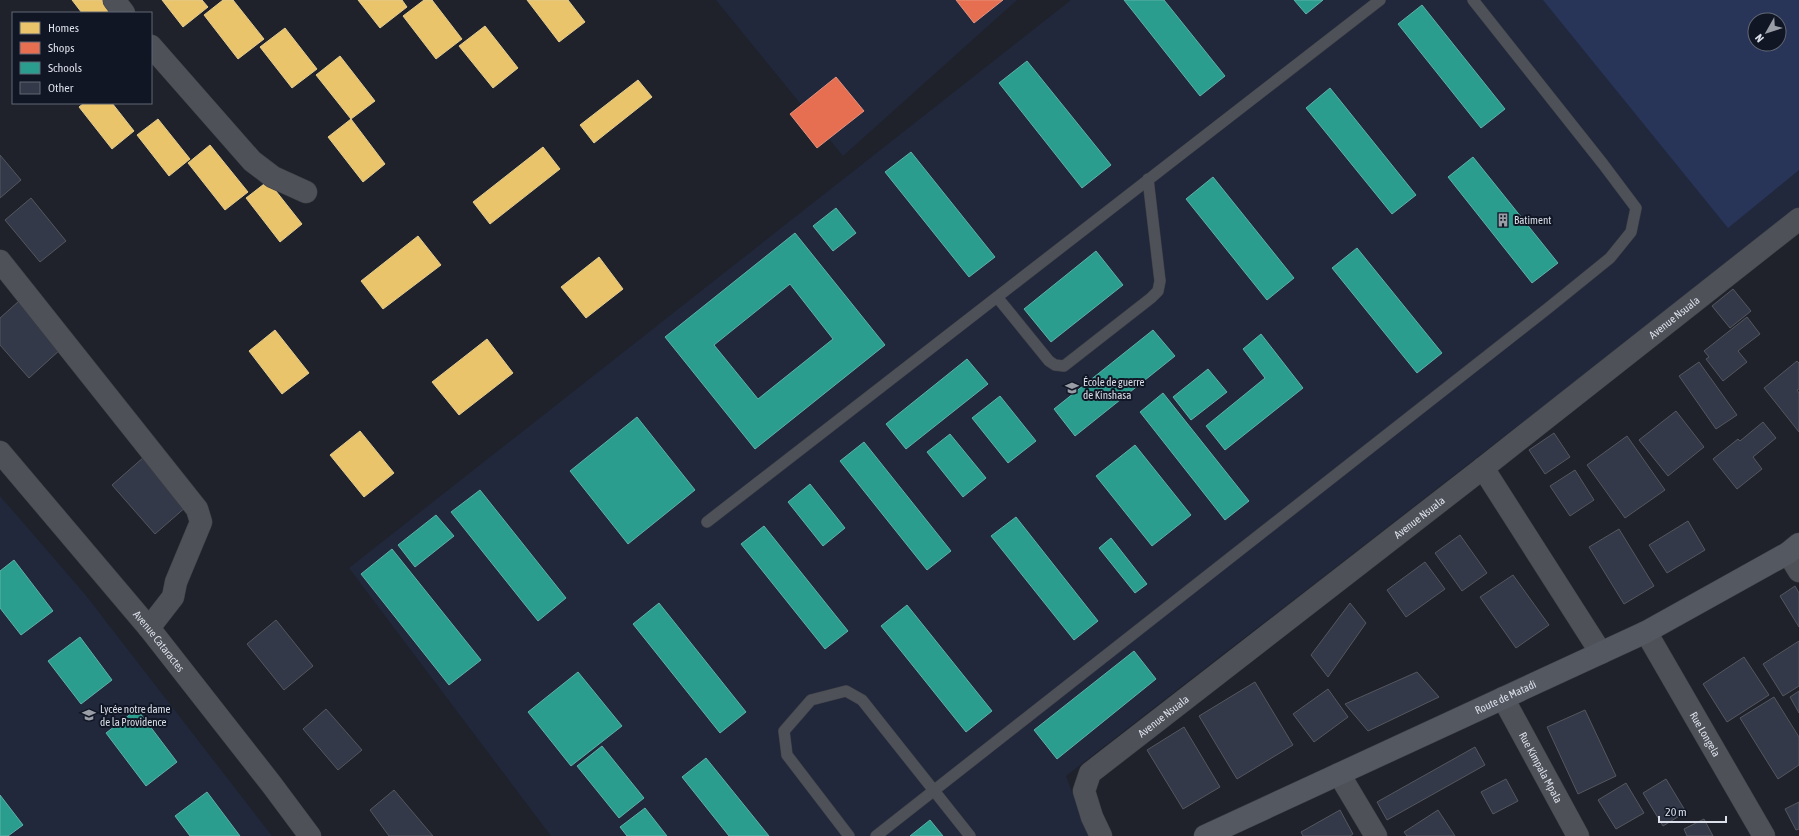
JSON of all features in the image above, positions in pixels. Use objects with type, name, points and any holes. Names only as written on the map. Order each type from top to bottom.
[{"type":"main road","name":"Route de Matadi","points":[[1205,836],[1646,632],[1793,548]]},
{"type":"street","points":[[152,47],[252,161],[273,177],[306,192]]},
{"type":"street","name":"Avenue Nsuala","points":[[1101,836],[1092,817],[1084,791],[1090,773],[1483,468],[1799,219]]},
{"type":"street","points":[[0,261],[197,509],[201,522],[176,582],[173,597],[149,628]]},
{"type":"street","name":"Avenue Cataractes","points":[[0,452],[149,628],[310,836]]},
{"type":"street","points":[[1483,468],[1601,653]]},
{"type":"street","points":[[1793,548],[1799,571]]},
{"type":"street","name":"Rue Longela","points":[[1646,632],[1764,836]]},
{"type":"street","name":"Rue Kimpala Mpala","points":[[1503,698],[1578,836]]},
{"type":"street","points":[[1339,774],[1376,836]]},
{"type":"lane","points":[[707,522],[1148,178],[1380,0]]},
{"type":"lane","points":[[876,836],[1547,309],[1610,258],[1632,232],[1636,208],[1604,164],[1473,0]]},
{"type":"lane","points":[[997,297],[1049,361],[1055,366],[1064,366],[1151,298],[1158,291],[1160,281],[1148,178]]},
{"type":"lane","points":[[849,836],[787,755],[784,731],[811,700],[846,691],[862,700],[970,836]]},
{"type":"shaded area","points":[[716,0],[1017,0],[843,156]]},
{"type":"shaded area","name":"École de guerre de Kinshasa","points":[[1071,0],[1799,0],[1799,208],[1066,776],[1089,836],[551,836],[349,568]]},
{"type":"shaded area","points":[[1543,0],[1799,0],[1799,170],[1728,228]]},
{"type":"shaded area","name":"Lycée notre dame de la Providence","points":[[0,496],[84,593],[272,836],[0,836]]},
{"type":"building: Homes","points":[[72,0],[106,0],[112,8],[107,12],[81,12]]},
{"type":"building: Homes","points":[[162,0],[202,0],[208,7],[183,27]]},
{"type":"building: Homes","points":[[223,0],[233,0],[264,39],[238,59],[204,15]]},
{"type":"building: Homes","points":[[358,0],[402,0],[407,7],[380,28]]},
{"type":"building: Homes","points":[[424,0],[432,0],[462,39],[436,59],[403,16]]},
{"type":"building: Homes","points":[[527,0],[568,0],[585,22],[559,42]]},
{"type":"building: Homes","points":[[485,26],[518,68],[493,88],[459,46]]},
{"type":"building: Homes","points":[[285,28],[317,69],[292,88],[260,47]]},
{"type":"building: Homes","points":[[340,56],[375,101],[351,119],[316,75]]},
{"type":"building: Homes","points":[[638,80],[652,97],[594,143],[580,125]]},
{"type":"building: Homes","points":[[83,104],[113,104],[134,131],[112,149],[79,107]]},
{"type":"building: Homes","points":[[158,119],[190,159],[169,176],[137,135]]},
{"type":"building: Homes","points":[[351,119],[385,164],[363,182],[328,137]]},
{"type":"building: Homes","points":[[210,145],[248,192],[225,210],[188,163]]},
{"type":"building: Homes","points":[[543,147],[560,169],[490,224],[473,202]]},
{"type":"building: Homes","points":[[268,181],[302,224],[280,242],[246,198]]},
{"type":"building: Homes","points":[[418,236],[441,265],[383,309],[361,281]]},
{"type":"building: Homes","points":[[599,257],[623,289],[586,318],[561,287]]},
{"type":"building: Homes","points":[[275,330],[309,373],[282,394],[249,351]]},
{"type":"building: Homes","points":[[487,339],[513,373],[459,415],[432,382]]},
{"type":"building: Homes","points":[[360,431],[394,473],[364,497],[330,455]]},
{"type":"building: Shops","points":[[956,0],[1003,0],[974,23]]},
{"type":"building: Shops","points":[[836,77],[864,111],[817,148],[790,114]]},
{"type":"building: Schools","points":[[1124,0],[1164,0],[1225,76],[1200,96]]},
{"type":"building: Schools","points":[[1294,0],[1323,0],[1306,14]]},
{"type":"building: Schools","points":[[1422,5],[1505,109],[1481,128],[1398,24]]},
{"type":"building: Schools","points":[[1027,61],[1111,165],[1082,188],[999,83]]},
{"type":"building: Schools","points":[[1330,88],[1416,195],[1392,214],[1306,108]]},
{"type":"building: Schools","points":[[911,152],[995,257],[969,277],[885,172]]},
{"type":"building: Schools","name":"Batiment","points":[[1473,157],[1558,263],[1532,283],[1448,177]]},
{"type":"building: Schools","points":[[1213,177],[1294,278],[1267,300],[1186,199]]},
{"type":"building: Schools","points":[[836,208],[856,233],[833,251],[813,226]]},
{"type":"building: Schools","points":[[795,233],[885,345],[755,449],[665,337]],"holes":[[[790,284],[833,339],[758,399],[714,345]]]},
{"type":"building: Schools","points":[[1357,248],[1442,353],[1417,373],[1332,268]]},
{"type":"building: Schools","points":[[1096,251],[1123,285],[1051,342],[1024,309]]},
{"type":"building: Schools","points":[[1153,330],[1175,356],[1075,436],[1054,409]]},
{"type":"building: Schools","points":[[1261,334],[1303,388],[1225,450],[1206,426],[1265,378],[1243,349]]},
{"type":"building: Schools","points":[[967,359],[988,384],[906,449],[886,424]]},
{"type":"building: Schools","points":[[1208,369],[1227,392],[1191,420],[1173,397]]},
{"type":"building: Schools","points":[[1163,393],[1249,501],[1225,520],[1140,412]]},
{"type":"building: Schools","points":[[1000,396],[1036,441],[1008,463],[972,418]]},
{"type":"building: Schools","points":[[637,417],[695,490],[628,544],[570,471]]},
{"type":"building: Schools","points":[[950,434],[986,478],[963,497],[927,452]]},
{"type":"building: Schools","points":[[864,442],[951,551],[927,570],[840,461]]},
{"type":"building: Schools","points":[[1135,445],[1191,515],[1152,546],[1096,476]]},
{"type":"building: Schools","points":[[810,484],[845,528],[823,546],[788,502]]},
{"type":"building: Schools","points":[[480,490],[566,598],[538,621],[451,512]]},
{"type":"building: Schools","points":[[436,515],[454,536],[415,567],[398,545]]},
{"type":"building: Schools","points":[[1016,517],[1098,621],[1074,640],[991,536]]},
{"type":"building: Schools","points":[[764,526],[848,631],[825,649],[741,544]]},
{"type":"building: Schools","points":[[1111,538],[1147,584],[1135,593],[1099,548]]},
{"type":"building: Schools","points":[[392,549],[481,660],[449,685],[361,574]]},
{"type":"building: Schools","points":[[14,560],[53,611],[21,635],[0,608],[0,571]]},
{"type":"building: Schools","points":[[659,603],[746,712],[720,733],[633,624]]},
{"type":"building: Schools","points":[[907,605],[992,711],[966,732],[881,626]]},
{"type":"building: Schools","points":[[80,637],[112,680],[81,704],[48,661]]},
{"type":"building: Schools","points":[[1134,651],[1156,679],[1057,759],[1034,730]]},
{"type":"building: Schools","points":[[578,672],[622,726],[571,766],[528,712]]},
{"type":"building: Schools","points":[[137,709],[177,762],[146,786],[106,733]]},
{"type":"building: Schools","points":[[602,746],[644,798],[619,818],[577,766]]},
{"type":"building: Schools","points":[[706,758],[769,836],[729,836],[682,777]]},
{"type":"building: Schools","points":[[207,792],[240,836],[190,836],[175,816]]},
{"type":"building: Schools","points":[[0,795],[23,825],[8,836],[0,836]]},
{"type":"building: Schools","points":[[645,808],[667,836],[627,836],[620,827]]},
{"type":"building: Schools","points":[[930,820],[943,836],[910,836]]},
{"type":"building: Other","points":[[0,155],[21,180],[0,198]]},
{"type":"building: Other","points":[[31,198],[66,241],[40,262],[5,220]]},
{"type":"building: Other","points":[[1733,289],[1751,311],[1730,328],[1712,306]]},
{"type":"building: Other","points":[[19,301],[61,349],[29,378],[0,345],[0,318]]},
{"type":"building: Other","points":[[1747,317],[1760,334],[1738,351],[1747,362],[1723,381],[1706,359],[1709,357],[1704,351]]},
{"type":"building: Other","points":[[1797,361],[1799,363],[1799,389],[1797,390],[1799,393],[1799,432],[1764,388]]},
{"type":"building: Other","points":[[1699,362],[1737,415],[1716,429],[1679,376]]},
{"type":"building: Other","points":[[1676,411],[1704,447],[1668,476],[1639,440]]},
{"type":"building: Other","points":[[1763,422],[1776,438],[1753,457],[1762,469],[1737,489],[1713,459],[1738,439],[1740,441]]},
{"type":"building: Other","points":[[1554,433],[1570,457],[1545,474],[1529,450]]},
{"type":"building: Other","points":[[1627,436],[1665,490],[1625,518],[1587,465]]},
{"type":"building: Other","points":[[144,457],[187,506],[155,534],[112,485]]},
{"type":"building: Other","points":[[1575,470],[1594,500],[1570,516],[1550,486]]},
{"type":"building: Other","points":[[1688,521],[1705,550],[1667,573],[1649,545]]},
{"type":"building: Other","points":[[1619,529],[1654,586],[1624,604],[1589,547]]},
{"type":"building: Other","points":[[1460,535],[1487,573],[1462,591],[1435,553]]},
{"type":"building: Other","points":[[1425,562],[1445,589],[1406,617],[1387,590]]},
{"type":"building: Other","points":[[1513,575],[1549,625],[1516,648],[1480,597]]},
{"type":"building: Other","points":[[1795,586],[1799,593],[1799,627],[1780,596]]},
{"type":"building: Other","points":[[1350,603],[1366,623],[1328,677],[1311,655]]},
{"type":"building: Other","points":[[276,620],[313,666],[284,690],[247,644]]},
{"type":"building: Other","points":[[1799,641],[1799,686],[1783,696],[1763,664]]},
{"type":"building: Other","points":[[1744,657],[1769,695],[1727,722],[1703,684]]},
{"type":"building: Other","points":[[1417,672],[1439,697],[1368,731],[1345,704]]},
{"type":"building: Other","points":[[1255,682],[1293,745],[1237,779],[1199,716]]},
{"type":"building: Other","points":[[1328,689],[1348,717],[1314,742],[1293,714]]},
{"type":"building: Other","points":[[1799,691],[1799,713],[1790,697]]},
{"type":"building: Other","points":[[1774,697],[1799,737],[1799,765],[1778,779],[1740,718]]},
{"type":"building: Other","points":[[326,709],[362,750],[338,770],[303,729]]},
{"type":"building: Other","points":[[1585,710],[1616,776],[1578,794],[1547,727]]},
{"type":"building: Other","points":[[1184,727],[1220,787],[1183,809],[1147,750]]},
{"type":"building: Other","points":[[1475,747],[1485,765],[1387,820],[1377,802]]},
{"type":"building: Other","points":[[1506,779],[1518,801],[1493,814],[1481,792]]},
{"type":"building: Other","points":[[1666,779],[1686,812],[1663,826],[1643,793]]},
{"type":"building: Other","points":[[1626,783],[1644,813],[1616,829],[1598,800]]},
{"type":"building: Other","points":[[394,790],[433,836],[389,836],[370,810]]},
{"type":"building: Other","points":[[1799,802],[1799,829],[1796,830],[1785,809]]},
{"type":"building: Other","points":[[1340,810],[1353,834],[1350,836],[1303,836],[1301,832]]},
{"type":"building: Other","points":[[1438,810],[1455,836],[1407,836],[1404,832]]},
{"type":"building: Other","points":[[1704,819],[1713,836],[1687,836],[1684,829]]},
{"type":"place","name":"Batiment","points":[[1503,220]]},
{"type":"place","name":"École de guerre de Kinshasa","points":[[1072,388]]},
{"type":"place","name":"Lycée notre dame de la Providence","points":[[89,715]]}]
